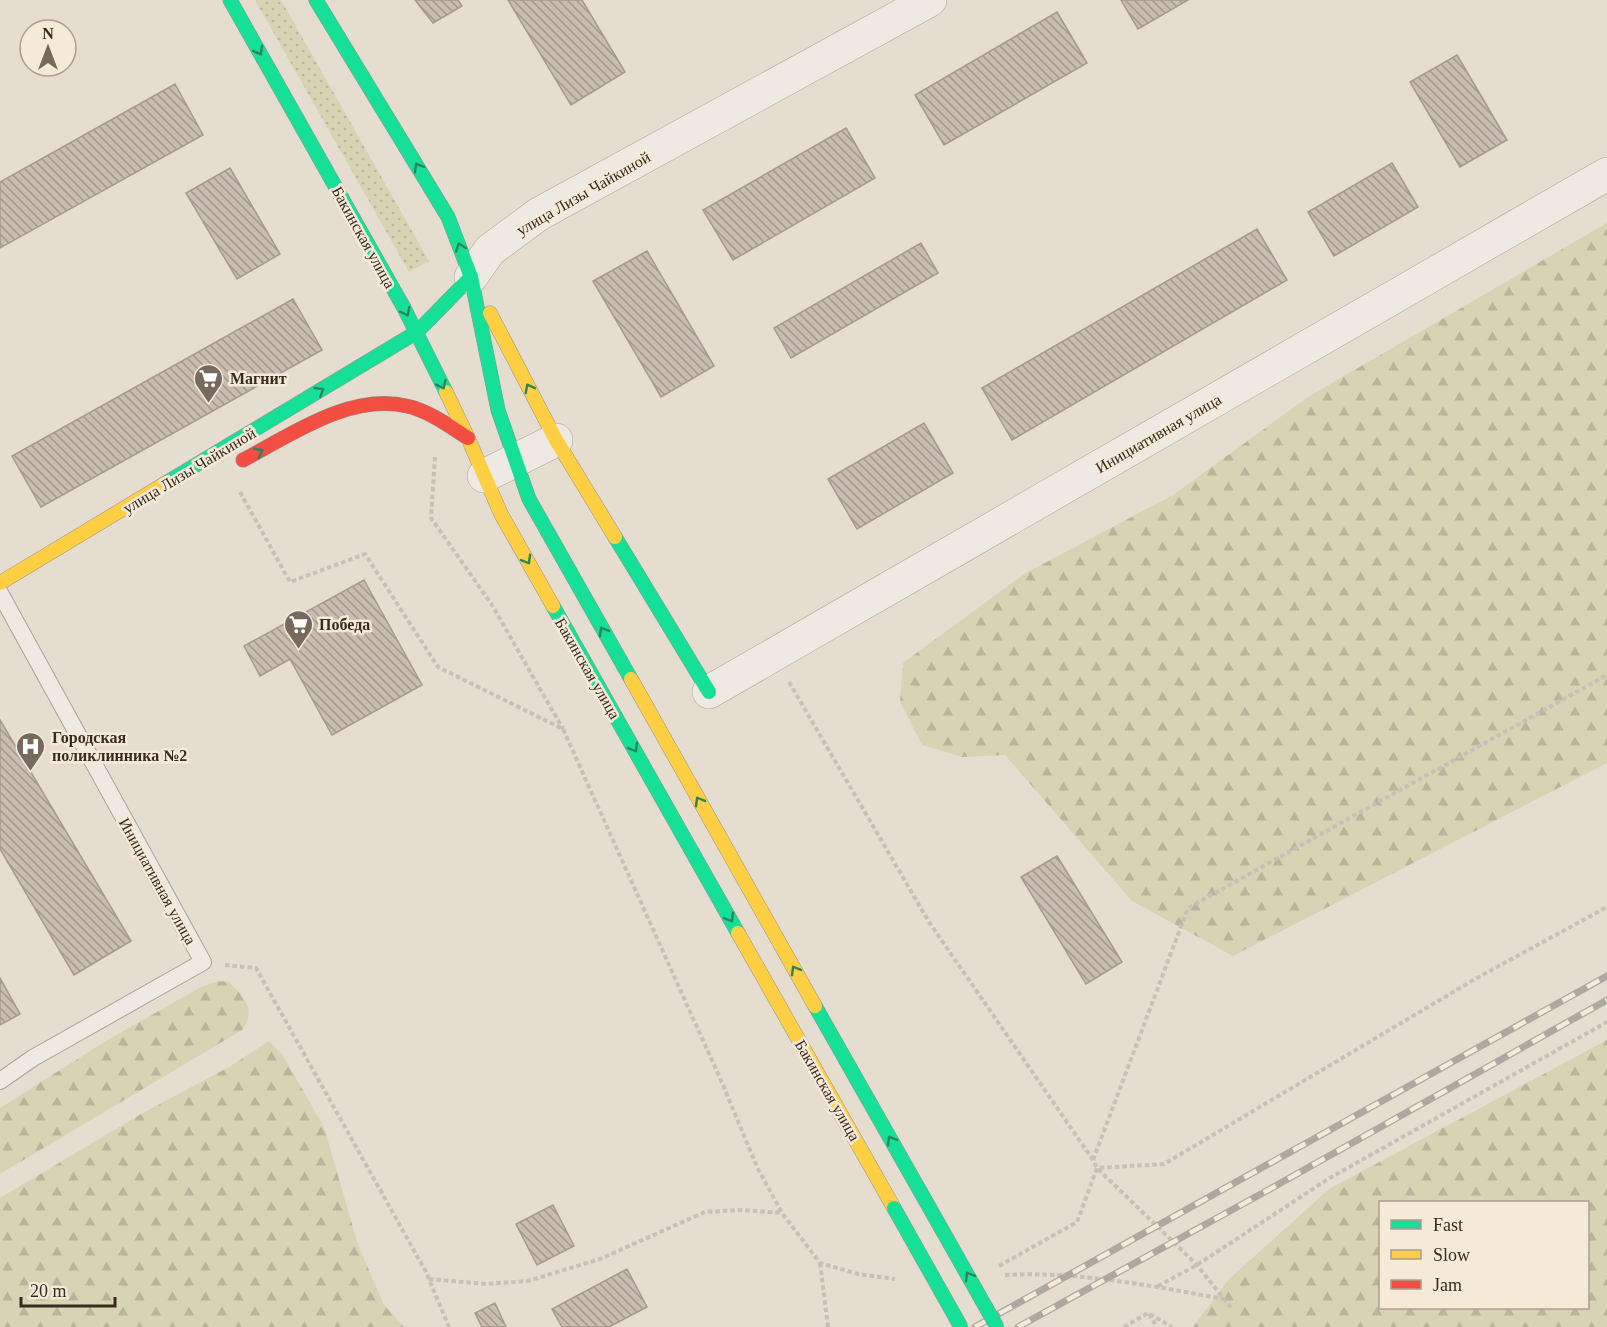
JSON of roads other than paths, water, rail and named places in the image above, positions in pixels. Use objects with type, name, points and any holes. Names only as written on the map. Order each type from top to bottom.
[{"type":"main road","name":"Бакинская улица","points":[[230,0],[417,332],[468,438],[501,514],[962,1327]]},
{"type":"main road","name":"Бакинская улица","points":[[316,0],[448,217],[471,277],[498,410],[529,499],[998,1327]]},
{"type":"main road","name":"улица Лизы Чайкиной","points":[[19,573],[417,332],[471,277]]},
{"type":"main road","points":[[471,277],[556,440],[709,692]]},
{"type":"main road","name":"улица Лизы Чайкиной","points":[[227,469],[329,417],[357,407],[383,404],[405,406],[438,420],[468,438]]},
{"type":"main road","name":"улица Лизы Чайкиной","points":[[0,583],[164,500]]},
{"type":"street","name":"улица Лизы Чайкиной","points":[[471,277],[490,250],[539,214],[930,0]]},
{"type":"street","name":"Инициативная улица","points":[[709,692],[1607,174]]},
{"type":"street","points":[[484,476],[556,440]]},
{"type":"lane","name":"Инициативная улица","points":[[0,593],[203,963],[33,1058],[0,1081]]},
{"type":"railway","points":[[975,1327],[1607,976]]},
{"type":"railway","points":[[1018,1327],[1607,1000]]},
{"type":"place","name":"Магнит","points":[[209,404]]},
{"type":"place","name":"Победа","points":[[298,650]]},
{"type":"place","name":"Городская поликлинника №2","points":[[31,772]]}]
